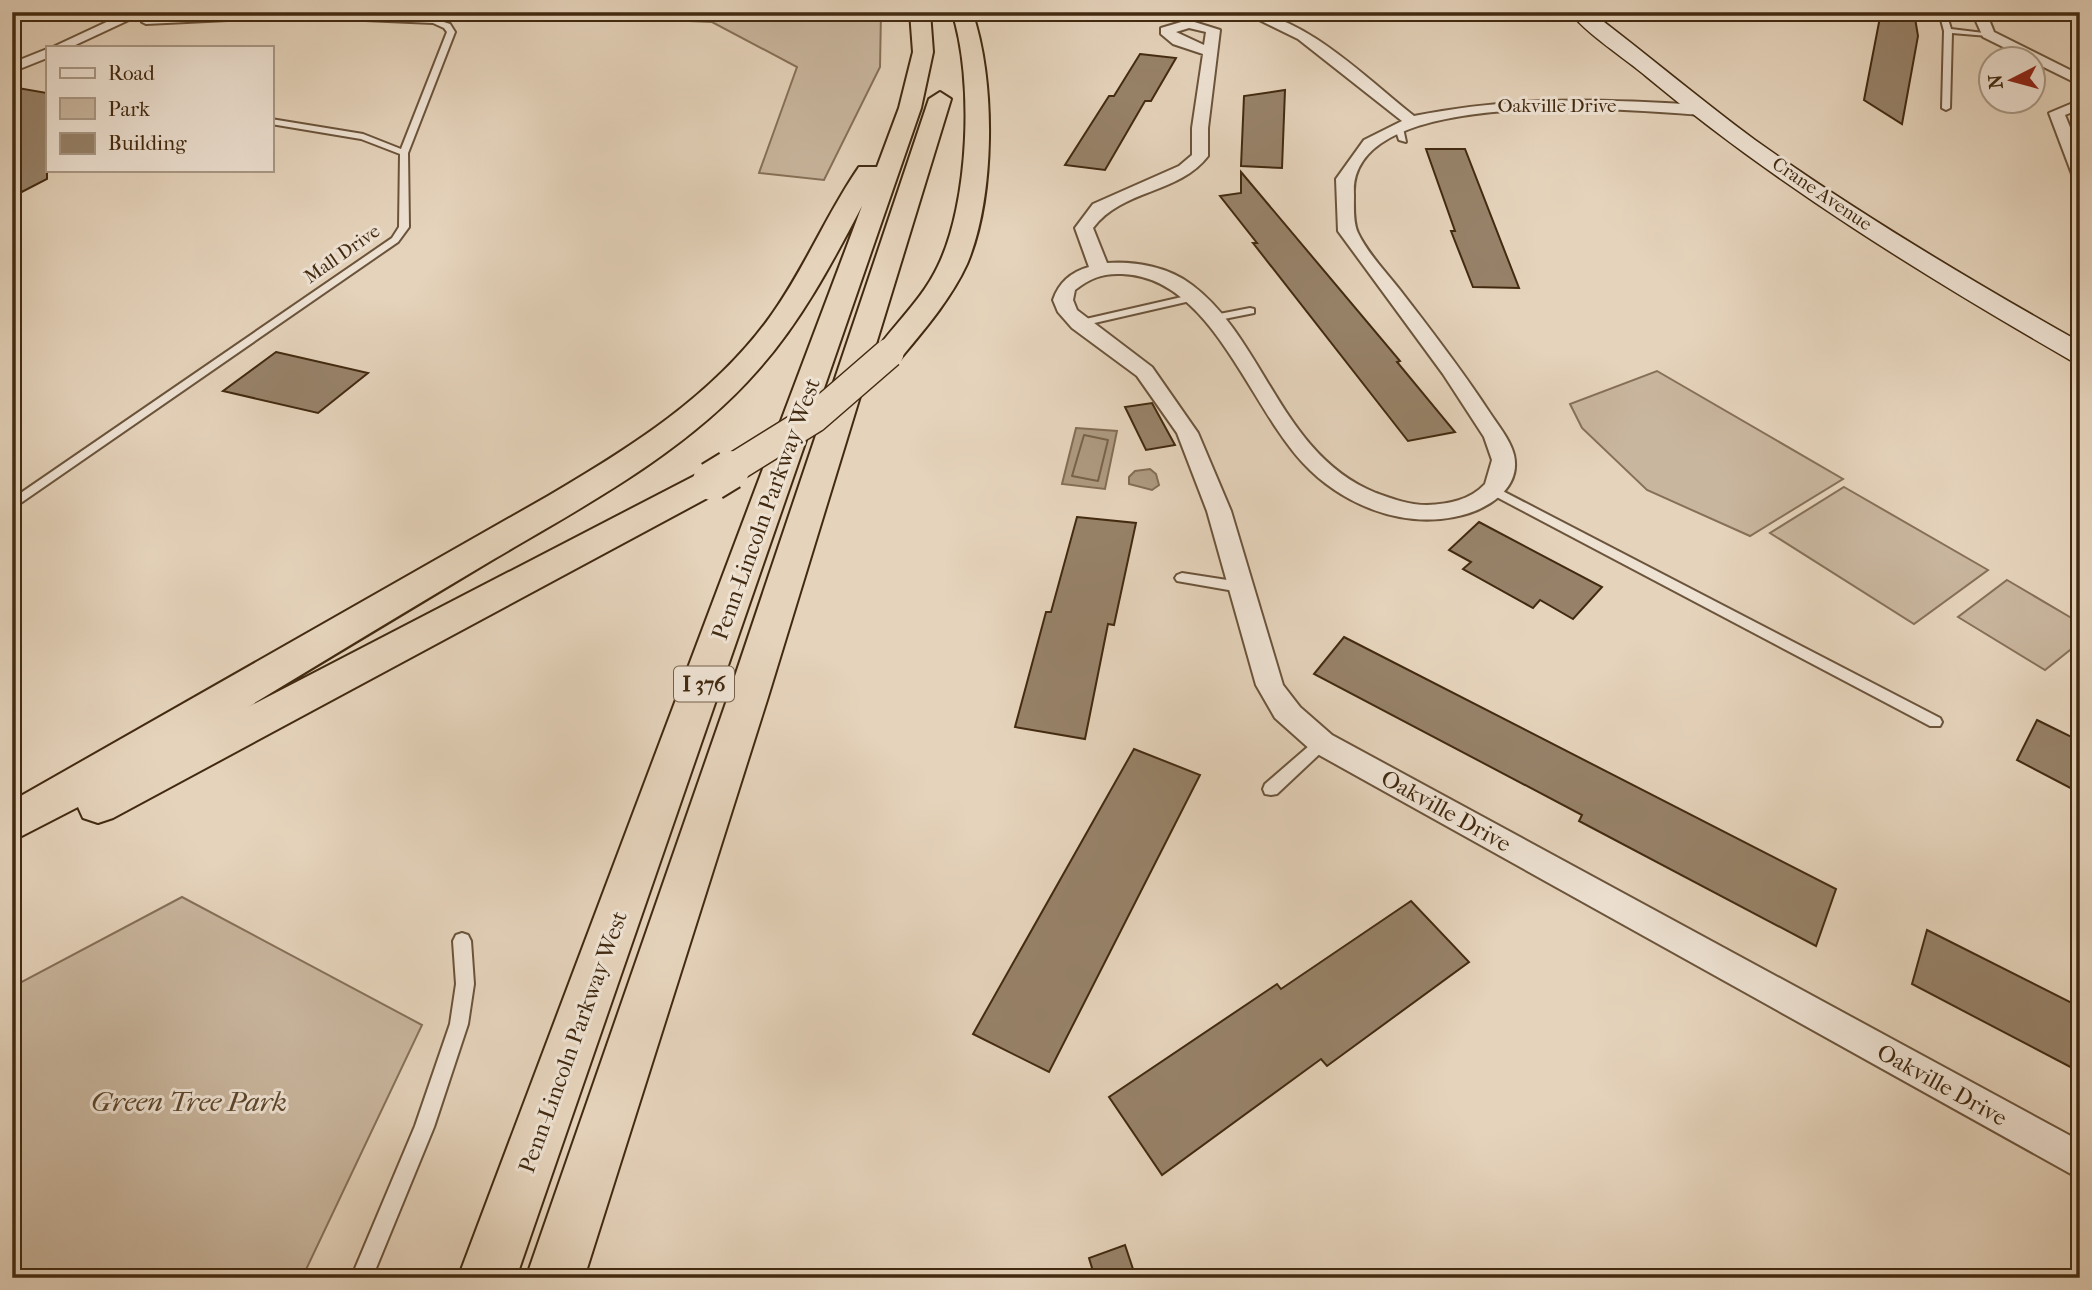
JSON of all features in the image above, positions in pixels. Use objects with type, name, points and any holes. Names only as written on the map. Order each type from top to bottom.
[{"type":"highway","name":"Penn-Lincoln Parkway West","points":[[555,1278],[748,697],[930,83],[920,12]]},
{"type":"highway","points":[[945,12],[949,35]]},
{"type":"highway","points":[[12,849],[712,481],[814,418],[889,353],[938,292],[952,266],[967,219],[979,103],[976,61],[962,12]]},
{"type":"highway","name":"Penn-Lincoln Parkway West","points":[[487,1278],[700,694],[930,83]]},
{"type":"highway","points":[[12,824],[576,494],[702,407],[746,365],[785,315],[930,83]]},
{"type":"street","points":[[1249,12],[1303,36],[1405,130]]},
{"type":"street","name":"Crane Avenue","points":[[1579,12],[1701,110],[1927,264],[2080,354]]},
{"type":"street","points":[[1979,12],[1988,34],[2080,81]]},
{"type":"street","points":[[63,46],[143,17]]},
{"type":"street","points":[[1100,271],[1084,228],[1100,208],[1157,188],[1185,170],[1200,156],[1209,51]]},
{"type":"street","points":[[12,68],[46,53]]},
{"type":"street","name":"Oakville Drive","points":[[1493,490],[1502,475],[1503,455],[1490,430],[1347,231],[1340,210],[1342,183],[1363,151],[1383,134],[1495,104],[1701,110]]},
{"type":"street","points":[[2078,168],[2057,113],[2080,104]]},
{"type":"street","points":[[1077,324],[1063,304],[1064,295],[1082,276],[1100,271],[1156,273],[1176,282],[1195,297],[1214,318],[1308,456],[1349,491],[1360,498],[1419,514],[1470,506],[1484,499],[1493,490]]},
{"type":"street","name":"Oakville Drive","points":[[1077,324],[1136,363],[1157,386],[1188,432],[1208,477],[1264,671],[1282,706],[1322,743],[2080,1161]]},
{"type":"lane","points":[[1942,12],[1948,31],[1946,108]]},
{"type":"lane","name":"Mall Drive","points":[[12,505],[395,240],[404,227],[404,153],[451,32],[447,26],[429,21],[295,17],[143,17]]},
{"type":"lane","points":[[1948,31],[1988,34]]},
{"type":"lane","points":[[273,121],[363,137],[404,153]]},
{"type":"lane","points":[[1077,324],[1195,297]]},
{"type":"lane","points":[[1214,318],[1250,311]]},
{"type":"lane","points":[[1493,490],[1935,722]]},
{"type":"lane","points":[[1182,578],[1240,587]]},
{"type":"lane","points":[[1270,789],[1322,743]]},
{"type":"lane","points":[[361,1278],[424,1127],[459,1024],[465,984],[462,941]]},
{"type":"green space","points":[[484,12],[881,12],[880,67],[824,180],[759,173],[797,67],[712,22]]},
{"type":"green space","points":[[1657,371],[1843,479],[1750,536],[1647,490],[1582,428],[1570,404]]},
{"type":"green space","points":[[1844,487],[1988,570],[1914,624],[1770,533]]},
{"type":"green space","points":[[2007,580],[2080,623],[2080,642],[2045,670],[1958,617]]},
{"type":"green space","name":"Green Tree Park","points":[[182,897],[422,1025],[302,1278],[12,1278],[12,987]]},
{"type":"water","points":[[1076,428],[1117,431],[1105,489],[1062,484]]},
{"type":"water","points":[[1150,469],[1156,474],[1159,485],[1152,490],[1129,484],[1129,477],[1135,471]]},
{"type":"building","points":[[1881,12],[1914,12],[1918,36],[1902,124],[1864,100]]},
{"type":"building","points":[[1140,54],[1176,58],[1151,101],[1145,101],[1105,170],[1065,165],[1109,96],[1114,96]]},
{"type":"building","points":[[12,87],[46,93],[47,179],[12,197]]},
{"type":"building","points":[[1285,90],[1282,168],[1241,166],[1244,96]]},
{"type":"building","points":[[1426,149],[1465,149],[1519,288],[1473,287],[1451,231],[1455,231]]},
{"type":"building","points":[[1241,172],[1400,361],[1397,362],[1455,432],[1408,441],[1253,243],[1257,243],[1220,196],[1241,193]]},
{"type":"building","points":[[276,352],[368,373],[318,413],[223,391]]},
{"type":"building","points":[[1152,403],[1175,445],[1146,450],[1125,407]]},
{"type":"building","points":[[1077,517],[1136,523],[1114,625],[1108,624],[1085,739],[1015,727],[1046,612],[1051,612]]},
{"type":"building","points":[[1479,522],[1602,587],[1573,619],[1540,600],[1533,608],[1463,569],[1471,562],[1449,550]]},
{"type":"building","points":[[1344,637],[1836,889],[1816,946],[1579,821],[1582,815],[1314,674]]},
{"type":"building","points":[[2037,720],[2080,741],[2080,793],[2017,760]]},
{"type":"building","points":[[1134,749],[1200,775],[1049,1072],[973,1034]]},
{"type":"building","points":[[1411,901],[1469,962],[1327,1066],[1321,1059],[1162,1175],[1109,1097],[1277,984],[1281,989]]},
{"type":"building","points":[[1927,930],[2080,1007],[2080,1072],[1912,984]]},
{"type":"building","points":[[1125,1245],[1136,1278],[1095,1278],[1089,1258]]}]
